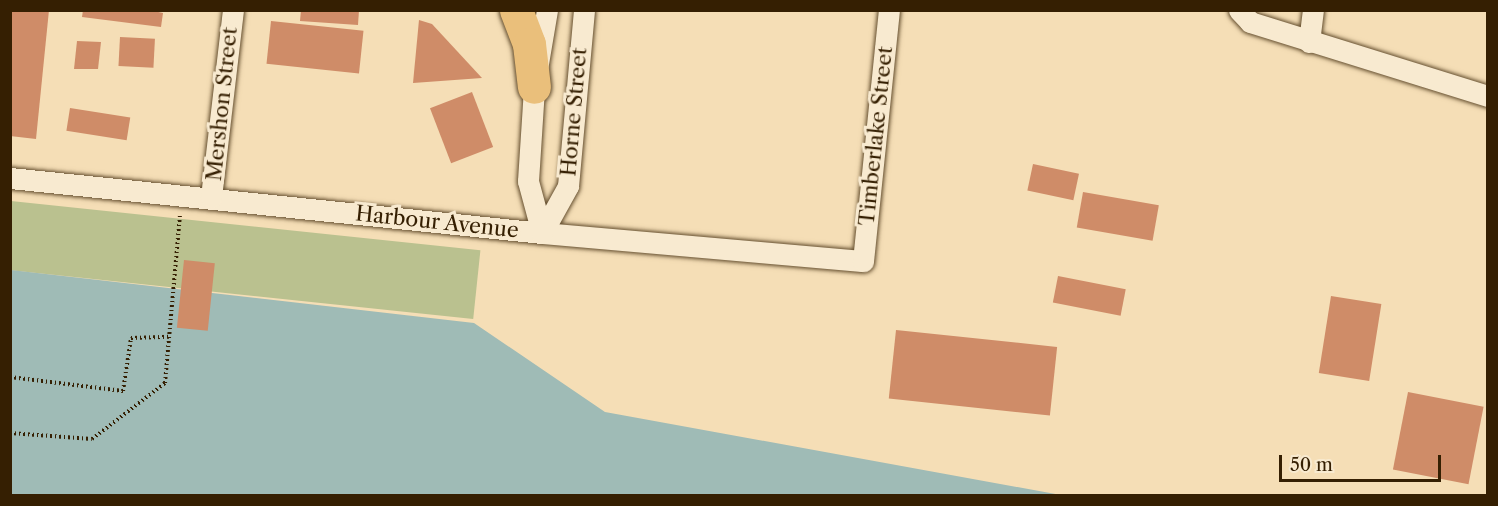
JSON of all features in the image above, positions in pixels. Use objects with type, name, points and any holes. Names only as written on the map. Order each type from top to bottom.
[{"type":"highway","points":[[516,10],[529,44],[534,87]]},
{"type":"street","name":"Mershon Street","points":[[211,197],[232,10]]},
{"type":"street","name":"Horne Street","points":[[542,233],[528,181],[534,87],[547,10]]},
{"type":"street","name":"Horne Street","points":[[542,233],[568,186],[584,10]]},
{"type":"street","name":"Timberlake Street","points":[[863,261],[889,10]]},
{"type":"street","points":[[1309,42],[1313,10]]},
{"type":"street","points":[[1244,16],[1309,42],[1488,96]]},
{"type":"street","name":"Harbour Avenue","points":[[10,178],[542,233],[863,261]]},
{"type":"path","points":[[10,433],[92,439],[165,383],[181,195]]},
{"type":"path","points":[[10,377],[123,391],[131,338],[169,337]]},
{"type":"green space","points":[[11,201],[480,250],[473,319],[10,270]]},
{"type":"water","points":[[11,270],[474,323],[605,412],[1061,495],[11,496]]},
{"type":"building","points":[[10,10],[49,10],[36,139],[10,136]]},
{"type":"building","points":[[83,10],[149,10],[163,13],[161,27],[82,17]]},
{"type":"building","points":[[301,10],[359,10],[358,25],[300,21]]},
{"type":"building","points":[[419,20],[432,24],[482,78],[413,83]]},
{"type":"building","points":[[271,21],[363,31],[359,73],[267,64]]},
{"type":"building","points":[[120,37],[155,39],[153,68],[118,66]]},
{"type":"building","points":[[77,41],[101,42],[98,69],[74,69]]},
{"type":"building","points":[[472,92],[493,147],[451,163],[430,108]]},
{"type":"building","points":[[70,108],[130,118],[127,140],[66,131]]},
{"type":"building","points":[[1033,164],[1079,174],[1073,200],[1027,190]]},
{"type":"building","points":[[1083,192],[1159,205],[1153,241],[1077,227]]},
{"type":"building","points":[[184,260],[215,263],[208,331],[177,328]]},
{"type":"building","points":[[1058,276],[1126,289],[1121,316],[1053,303]]},
{"type":"building","points":[[1331,296],[1381,304],[1369,381],[1319,373]]},
{"type":"building","points":[[896,330],[1057,347],[1050,416],[889,399]]},
{"type":"building","points":[[1408,392],[1484,407],[1469,484],[1393,470]]}]
